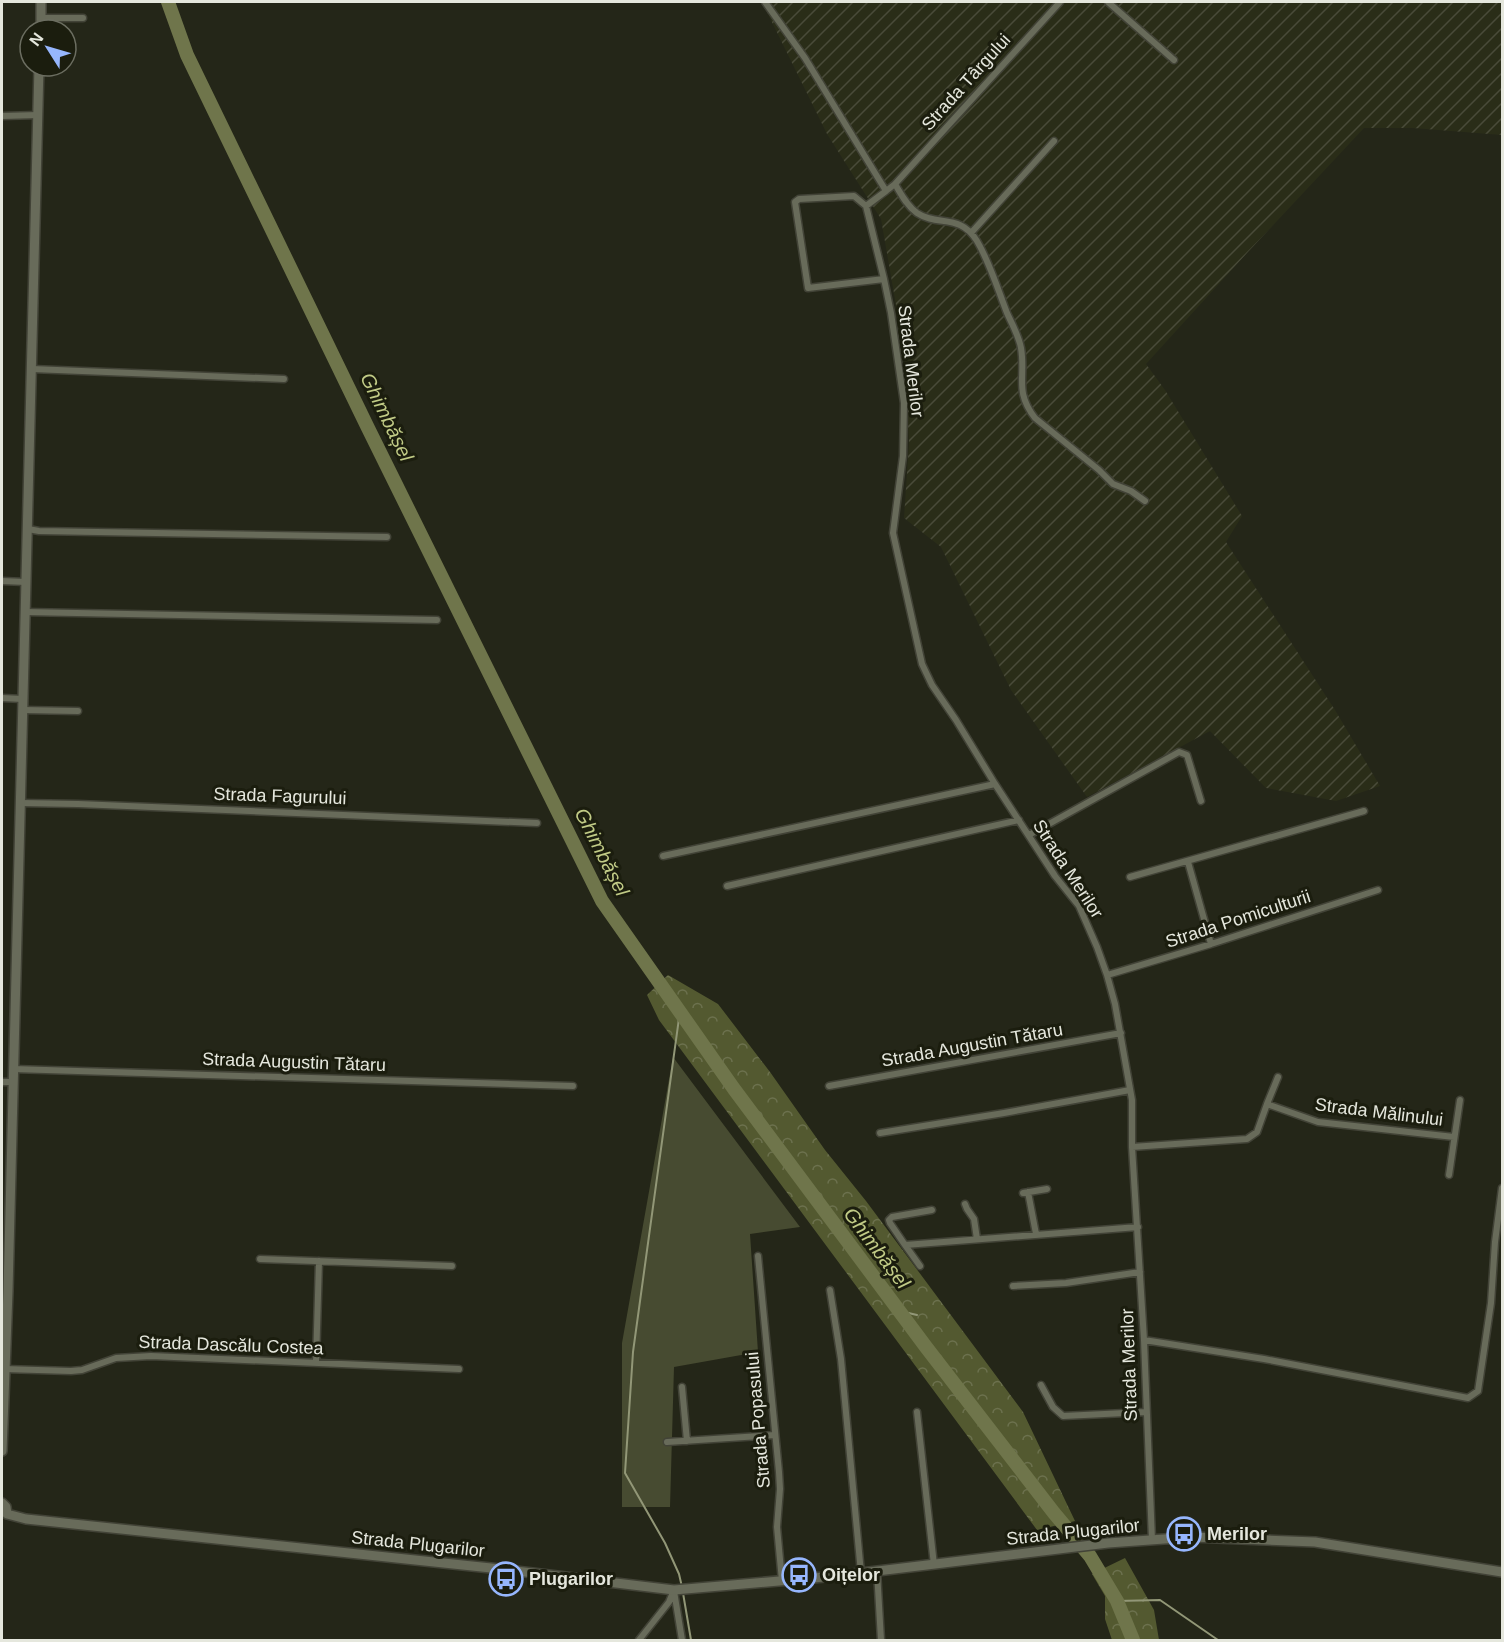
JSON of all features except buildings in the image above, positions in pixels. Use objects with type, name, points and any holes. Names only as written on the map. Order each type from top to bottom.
[{"type":"street","points":[[41,2],[41,18]]},
{"type":"street","points":[[765,2],[805,58],[886,191],[866,206],[854,196],[796,200],[808,288],[884,279]]},
{"type":"street","name":"Strada Târgului","points":[[886,191],[895,184],[1060,2]]},
{"type":"street","points":[[1108,2],[1174,60]]},
{"type":"street","points":[[2,1451],[39,78]]},
{"type":"street","points":[[2,116],[38,115]]},
{"type":"street","points":[[971,233],[1054,141]]},
{"type":"street","points":[[895,184],[911,208],[919,214],[957,223],[971,233],[982,253],[1021,346],[1021,387],[1023,396],[1035,418],[1113,484],[1131,491],[1145,501]]},
{"type":"street","name":"Strada Merilor","points":[[866,206],[884,279],[904,403],[903,456],[893,540],[925,671],[1055,876],[1079,906],[1107,975],[1120,1033],[1132,1100],[1132,1147],[1144,1340],[1152,1540]]},
{"type":"street","points":[[32,369],[284,379]]},
{"type":"street","points":[[28,529],[387,537]]},
{"type":"street","points":[[2,581],[26,582]]},
{"type":"street","points":[[25,612],[437,620]]},
{"type":"street","points":[[2,698],[23,699]]},
{"type":"street","points":[[23,710],[78,711]]},
{"type":"street","points":[[1029,835],[1179,752],[1187,755],[1201,801]]},
{"type":"street","points":[[663,856],[995,784]]},
{"type":"street","name":"Strada Fagurului","points":[[21,803],[537,823]]},
{"type":"street","points":[[1130,877],[1364,811]]},
{"type":"street","points":[[727,886],[1019,820]]},
{"type":"street","points":[[1188,861],[1211,944]]},
{"type":"street","name":"Strada Pomiculturii","points":[[1107,975],[1378,890]]},
{"type":"street","name":"Strada Augustin Tătaru","points":[[829,1086],[1120,1033]]},
{"type":"street","name":"Strada Augustin Tătaru","points":[[13,1069],[573,1086]]},
{"type":"street","points":[[1132,1147],[1247,1139],[1257,1132],[1278,1077]]},
{"type":"street","points":[[2,1082],[13,1082]]},
{"type":"street","points":[[880,1133],[1130,1090]]},
{"type":"street","name":"Strada Mălinului","points":[[1449,1175],[1460,1100]]},
{"type":"street","name":"Strada Mălinului","points":[[1267,1104],[1318,1122],[1454,1137]]},
{"type":"street","points":[[1036,1234],[1026,1192],[1047,1188]]},
{"type":"street","points":[[1144,1340],[1264,1359],[1468,1398],[1478,1391],[1491,1303],[1494,1242],[1503,1188]]},
{"type":"street","points":[[966,1204],[974,1219],[977,1239]]},
{"type":"street","points":[[920,1266],[889,1220],[892,1217],[932,1210]]},
{"type":"street","points":[[905,1245],[1137,1227]]},
{"type":"street","name":"Strada Popasului","points":[[758,1256],[780,1489],[777,1527],[782,1581]]},
{"type":"street","points":[[260,1259],[452,1266]]},
{"type":"street","points":[[316,1363],[319,1261]]},
{"type":"street","points":[[1013,1286],[1066,1283],[1140,1272]]},
{"type":"street","points":[[830,1290],[841,1359],[861,1573]]},
{"type":"street","name":"Strada Dascălu Costea","points":[[4,1369],[82,1370],[116,1358],[131,1357],[459,1369]]},
{"type":"street","points":[[1041,1385],[1053,1407],[1063,1416],[1146,1412]]},
{"type":"street","points":[[682,1387],[687,1441]]},
{"type":"street","points":[[917,1412],[934,1565]]},
{"type":"street","points":[[667,1442],[775,1436]]},
{"type":"street","points":[[2,1503],[6,1507],[4,1517]]},
{"type":"street","name":"Strada Plugarilor","points":[[4,1517],[491,1568],[676,1590],[861,1573],[1070,1548],[1192,1537],[1315,1542],[1503,1572]]},
{"type":"street","points":[[877,1571],[881,1641]]},
{"type":"street","points":[[639,1641],[676,1590]]},
{"type":"street","points":[[676,1590],[682,1641]]},
{"type":"shaded area","points":[[762,2],[1502,2],[1502,135],[1413,128],[1364,128],[1146,364],[1165,390],[1242,516],[1226,542],[1335,710],[1380,786],[1336,801],[1266,788],[1210,731],[1087,797],[1011,690],[941,547],[904,518],[909,443],[904,351],[881,219],[827,134]]},
{"type":"shaded area","points":[[673,1057],[800,1227],[750,1234],[758,1352],[674,1367],[670,1507],[622,1507],[622,1343]]},
{"type":"green space","points":[[668,975],[718,1004],[770,1072],[825,1150],[866,1201],[1023,1412],[1075,1521],[1037,1530],[659,1020],[647,995]]},
{"type":"green space","points":[[1125,1558],[1154,1610],[1159,1640],[1112,1640],[1105,1619],[1105,1596],[1092,1574]]},
{"type":"waterway","name":"Ghimbășel","points":[[168,2],[187,55],[602,901],[734,1089],[926,1347],[1090,1556],[1117,1601],[1133,1640]]},
{"type":"waterway","points":[[680,1011],[633,1352],[625,1473],[665,1543],[679,1574],[682,1587]]},
{"type":"waterway","points":[[900,1311],[917,1315]]},
{"type":"waterway","points":[[683,1593],[691,1640]]},
{"type":"waterway","points":[[1117,1601],[1160,1600],[1218,1640]]},
{"type":"place","name":"Merilor","points":[[1184,1534]]},
{"type":"place","name":"Oițelor","points":[[799,1575]]},
{"type":"place","name":"Plugarilor","points":[[506,1579]]}]
